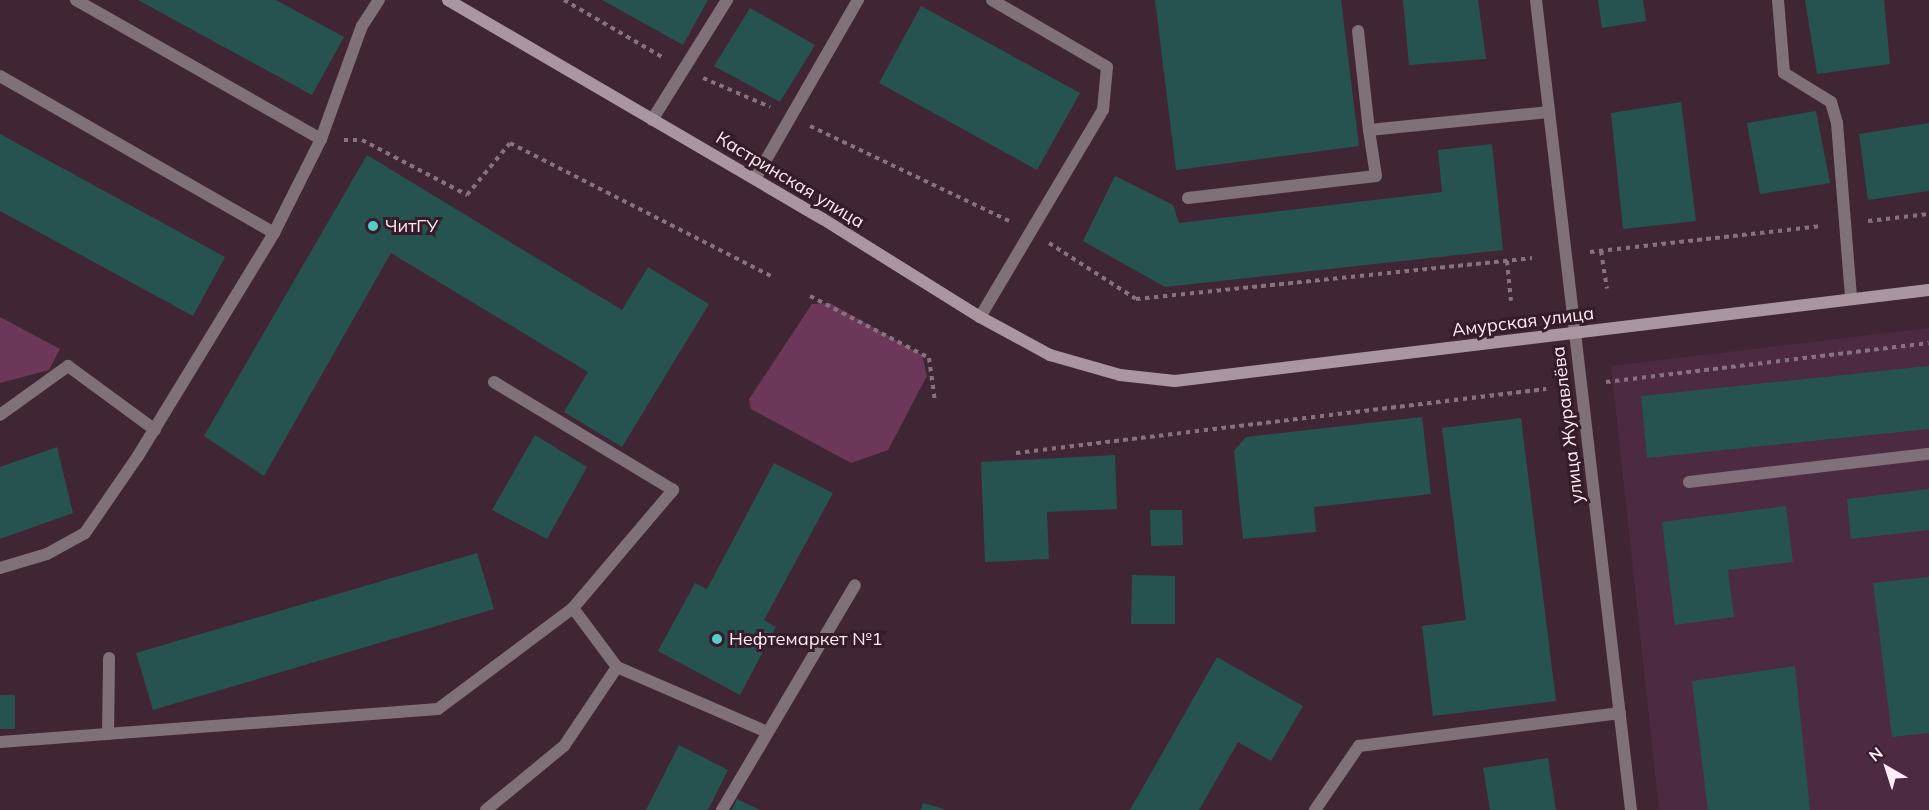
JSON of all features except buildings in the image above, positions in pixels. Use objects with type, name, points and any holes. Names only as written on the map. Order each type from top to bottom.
[{"type":"main road","name":"Кастринская улица","points":[[448,0],[755,179],[980,317],[1050,355],[1120,375]]},
{"type":"main road","name":"Амурская улица","points":[[1120,375],[1175,381],[1851,297],[1929,290]]},
{"type":"street","points":[[76,0],[321,139]]},
{"type":"street","points":[[0,568],[47,554],[85,532],[155,430],[274,233],[321,139],[362,26],[379,0]]},
{"type":"street","points":[[652,120],[727,0]]},
{"type":"street","points":[[755,179],[858,0]]},
{"type":"street","points":[[980,317],[1103,110],[1107,66],[992,0]]},
{"type":"street","name":"улица Журавлёва","points":[[1536,0],[1631,810]]},
{"type":"street","points":[[1778,0],[1784,73],[1831,102],[1838,123],[1851,297]]},
{"type":"street","points":[[1188,198],[1376,176],[1358,31]]},
{"type":"street","points":[[0,76],[274,233]]},
{"type":"street","points":[[1369,130],[1550,112]]},
{"type":"street","points":[[0,415],[68,366],[155,430]]},
{"type":"street","points":[[0,742],[438,709],[573,608],[672,490],[494,382]]},
{"type":"street","points":[[1689,482],[1929,454]]},
{"type":"street","points":[[722,810],[765,731],[855,585]]},
{"type":"street","points":[[573,608],[617,668],[765,731]]},
{"type":"street","points":[[108,734],[109,658]]},
{"type":"street","points":[[486,810],[564,746],[617,668]]},
{"type":"street","points":[[1315,810],[1359,746],[1620,712]]},
{"type":"path","points":[[321,139],[362,140],[467,195],[510,143],[771,276]]},
{"type":"path","points":[[1590,252],[1929,214]]},
{"type":"path","points":[[1601,251],[1607,289]]},
{"type":"path","points":[[1506,261],[1511,301]]},
{"type":"path","points":[[810,296],[929,358],[935,402]]},
{"type":"path","points":[[1606,382],[1929,342]]},
{"type":"path","points":[[1016,453],[1546,389]]},
{"type":"shaded area","points":[[830,303],[922,355],[927,376],[888,450],[851,463],[751,409],[749,399],[812,304]]},
{"type":"shaded area","points":[[0,317],[60,349],[49,370],[0,383]]},
{"type":"shaded area","points":[[1929,328],[1929,810],[1659,810],[1611,366]]},
{"type":"place","name":"ЧитГУ","points":[[373,226]]},
{"type":"place","name":"Нефтемаркет №1","points":[[717,639]]}]
